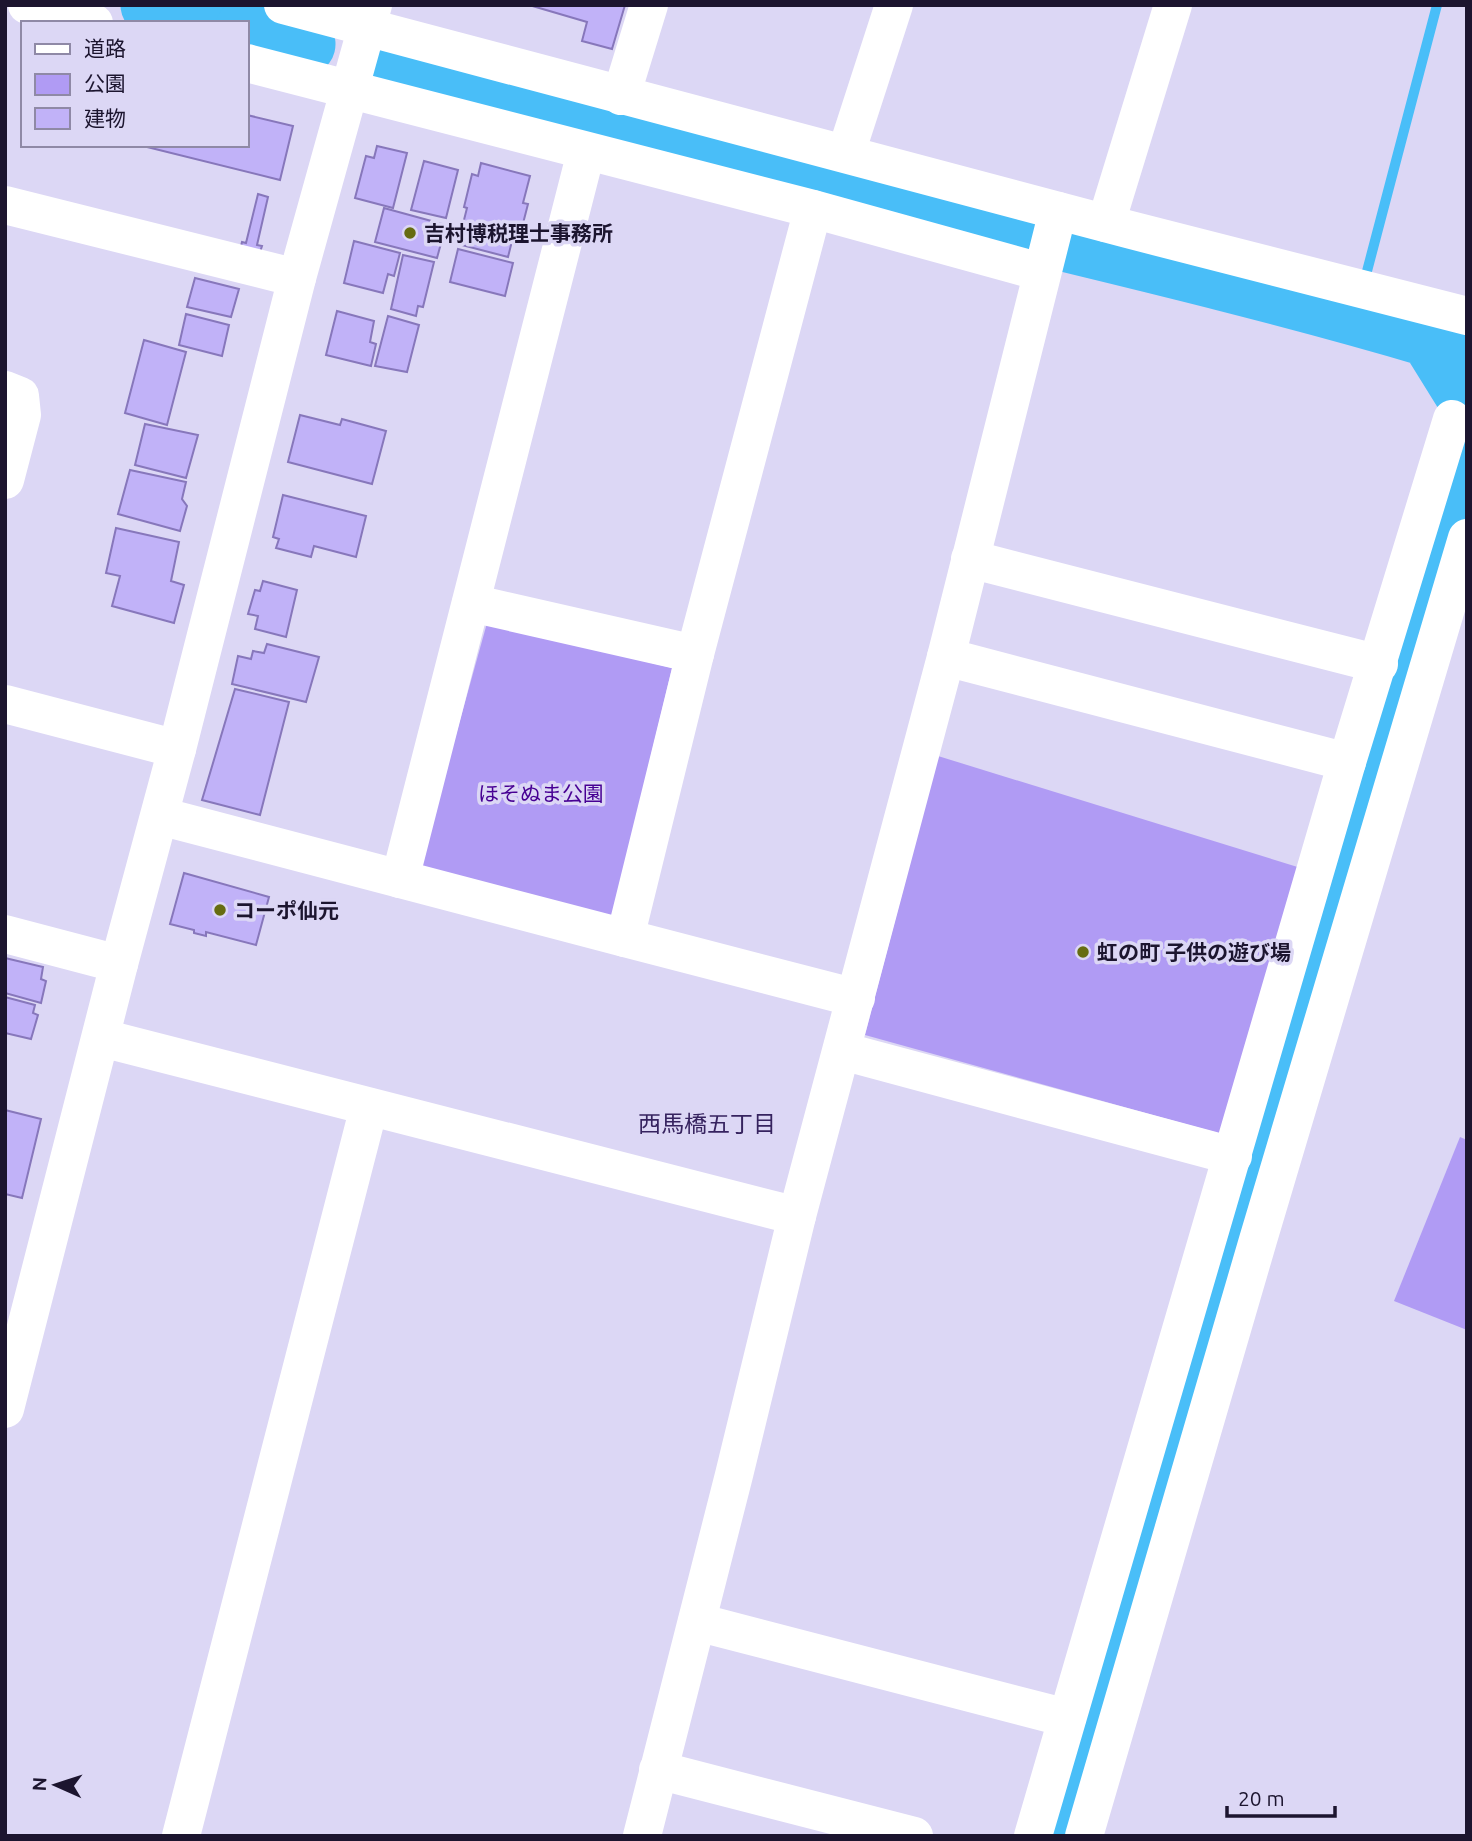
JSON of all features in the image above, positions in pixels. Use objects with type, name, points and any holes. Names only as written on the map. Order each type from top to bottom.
[{"type":"street","points":[[27,5],[87,21]]},
{"type":"street","points":[[283,5],[361,48],[586,152],[813,209],[1041,272]]},
{"type":"street","points":[[621,96],[649,5]]},
{"type":"street","points":[[846,153],[894,5]]},
{"type":"street","points":[[1106,223],[1173,5]]},
{"type":"street","points":[[5,1409],[297,278],[361,48]]},
{"type":"street","points":[[248,63],[361,48],[621,96],[1467,316]]},
{"type":"street","points":[[400,879],[586,152]]},
{"type":"street","points":[[5,205],[297,278]]},
{"type":"street","points":[[625,938],[695,654],[813,209]]},
{"type":"street","points":[[642,1836],[797,1216],[946,657],[1058,211]]},
{"type":"street","points":[[5,390],[20,396],[22,415],[5,480]]},
{"type":"street","points":[[1033,1836],[1347,762],[1452,419]]},
{"type":"street","points":[[1084,1836],[1258,1240],[1465,548]]},
{"type":"street","points":[[970,559],[1379,664]]},
{"type":"street","points":[[471,603],[695,654]]},
{"type":"street","points":[[946,657],[1347,762]]},
{"type":"street","points":[[5,704],[177,749]]},
{"type":"street","points":[[160,816],[273,848],[856,998]]},
{"type":"street","points":[[5,934],[119,964]]},
{"type":"street","points":[[102,1038],[797,1216]]},
{"type":"street","points":[[842,1051],[1233,1156]]},
{"type":"street","points":[[181,1836],[369,1107]]},
{"type":"street","points":[[697,1622],[1067,1718]]},
{"type":"street","points":[[658,1770],[915,1836]]},
{"type":"green space","name":"ほそぬま公園","points":[[487,623],[672,668],[612,918],[419,868]]},
{"type":"green space","name":"虹の町 子供の遊び場","points":[[938,756],[1304,869],[1225,1135],[865,1035]]},
{"type":"green space","points":[[1460,1137],[1467,1140],[1467,1330],[1394,1301]]},
{"type":"building","points":[[529,5],[625,5],[612,49],[582,41],[587,22]]},
{"type":"building","points":[[248,115],[293,126],[280,180],[147,147],[248,147]]},
{"type":"building","points":[[377,146],[407,153],[393,208],[355,198],[366,156],[374,158]]},
{"type":"building","points":[[424,161],[458,170],[446,218],[411,210]]},
{"type":"building","points":[[481,163],[530,176],[523,203],[528,204],[519,239],[513,237],[508,257],[458,244],[472,174],[478,176]]},
{"type":"building","points":[[258,194],[268,197],[257,245],[262,246],[259,255],[240,250],[242,242],[246,243]]},
{"type":"building","points":[[384,208],[446,225],[437,258],[375,242]]},
{"type":"building","points":[[354,241],[400,253],[394,276],[388,274],[383,293],[344,283]]},
{"type":"building","points":[[458,249],[513,263],[505,296],[450,282]]},
{"type":"building","points":[[403,255],[434,262],[423,307],[418,306],[416,316],[391,309]]},
{"type":"building","points":[[195,278],[239,289],[231,317],[187,307]]},
{"type":"building","points":[[337,311],[374,321],[370,342],[376,344],[371,366],[326,355]]},
{"type":"building","points":[[186,314],[229,325],[222,356],[179,345]]},
{"type":"building","points":[[388,316],[419,325],[407,372],[375,366]]},
{"type":"building","points":[[144,340],[186,352],[167,425],[125,413]]},
{"type":"building","points":[[300,415],[340,425],[342,419],[386,431],[372,484],[288,462]]},
{"type":"building","points":[[145,424],[198,435],[186,478],[135,465]]},
{"type":"building","points":[[130,470],[186,482],[182,499],[187,506],[180,531],[118,514]]},
{"type":"building","points":[[283,495],[366,516],[356,557],[314,546],[311,557],[276,548],[279,539],[273,537]]},
{"type":"building","points":[[116,528],[179,542],[171,581],[184,585],[174,623],[112,606],[120,576],[106,573]]},
{"type":"building","points":[[263,581],[297,590],[286,637],[255,629],[258,616],[248,614],[255,590],[260,591]]},
{"type":"building","points":[[267,644],[319,657],[306,702],[232,684],[238,656],[251,659],[253,651],[264,653]]},
{"type":"building","points":[[235,689],[289,702],[260,815],[202,800]]},
{"type":"building","name":"コーポ仙元","points":[[184,873],[269,897],[256,945],[206,932],[206,936],[170,924]]},
{"type":"building","points":[[5,958],[43,967],[41,979],[46,981],[41,1003],[5,993]]},
{"type":"building","points":[[5,997],[35,1005],[33,1013],[38,1015],[31,1039],[5,1033]]},
{"type":"building","points":[[5,1110],[41,1119],[22,1198],[5,1194]]},
{"type":"waterway","points":[[153,5],[213,21]]},
{"type":"waterway","points":[[1356,313],[1437,5]]},
{"type":"waterway","points":[[248,30],[303,44]]},
{"type":"waterway","points":[[378,64],[928,206],[1243,283],[1431,335],[1467,393]]},
{"type":"waterway","points":[[1055,1836],[1467,447]]},
{"type":"place","name":"吉村博税理士事務所","points":[[410,233]]},
{"type":"place","name":"コーポ仙元","points":[[220,910]]},
{"type":"place","name":"虹の町 子供の遊び場","points":[[1083,952]]},
{"type":"district","name":"西馬橋五丁目","points":[[707,1123]]}]
